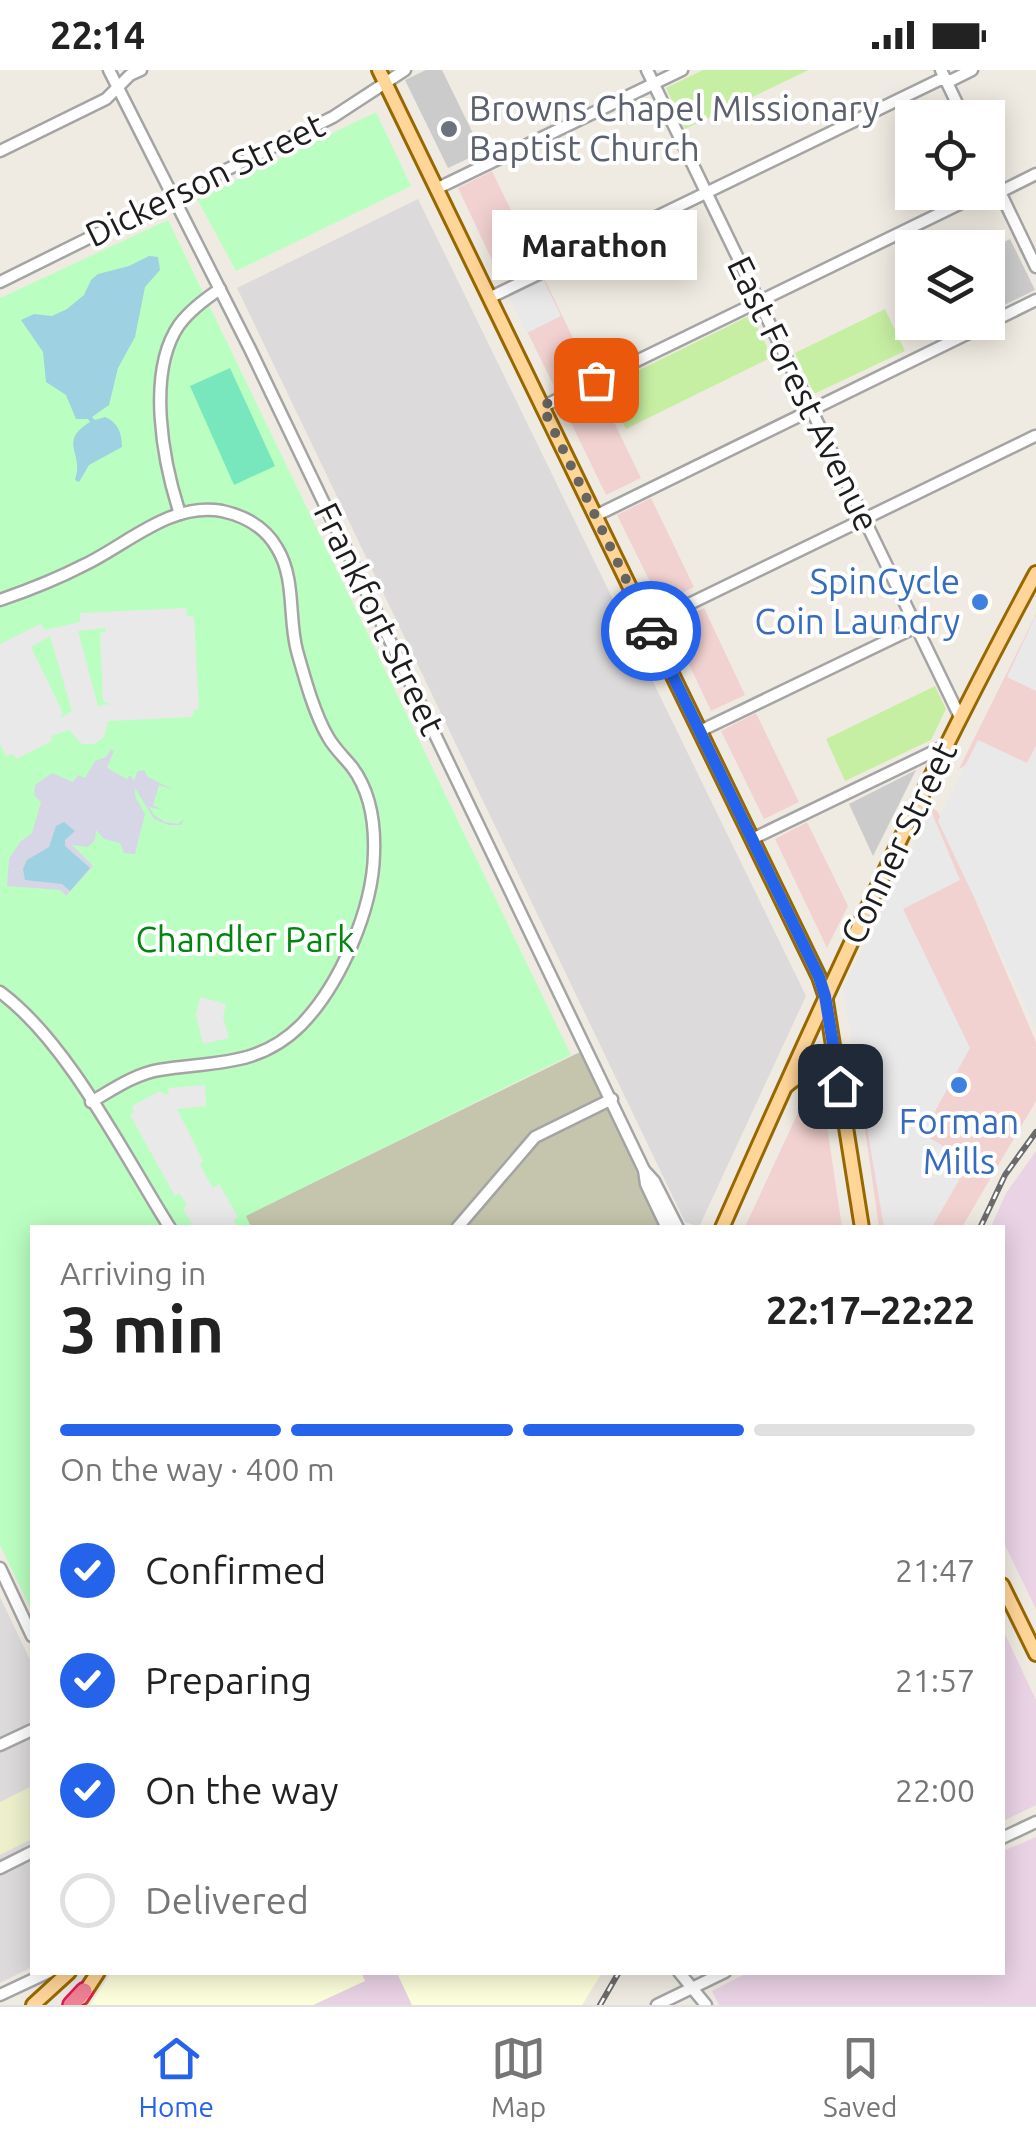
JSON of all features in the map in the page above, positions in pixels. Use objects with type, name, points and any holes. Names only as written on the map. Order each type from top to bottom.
[{"type":"main road","points":[[382,76],[825,996],[862,1225]]},
{"type":"main road","name":"Conner Street","points":[[723,1225],[825,996],[960,717],[1036,573]]},
{"type":"main road","points":[[784,1087],[800,1074],[816,1070],[828,1074],[840,1086]]},
{"type":"main road","points":[[1005,1591],[1036,1654]]},
{"type":"main road","points":[[33,2005],[66,1975]]},
{"type":"main road","points":[[78,2000],[96,1975]]},
{"type":"street","name":"Frankfort Street","points":[[109,70],[220,289],[644,1170]]},
{"type":"street","points":[[0,151],[106,99],[130,75],[141,70]]},
{"type":"street","name":"Dickerson Street","points":[[0,282],[334,117],[382,76],[405,70]]},
{"type":"street","name":"East Forest Avenue","points":[[647,70],[960,717]]},
{"type":"street","points":[[436,189],[682,70]]},
{"type":"street","points":[[489,298],[943,75],[972,70]]},
{"type":"street","points":[[943,75],[955,100]]},
{"type":"street","points":[[1005,189],[1036,174]]},
{"type":"street","points":[[542,406],[950,210]]},
{"type":"street","points":[[1002,210],[1036,267]]},
{"type":"street","points":[[180,514],[163,438],[165,358],[172,336],[185,317],[220,289]]},
{"type":"street","points":[[595,516],[1036,300]]},
{"type":"street","points":[[648,624],[1035,436]]},
{"type":"street","points":[[0,600],[85,565],[140,532],[180,514],[204,509],[238,516],[260,528],[277,548],[288,574],[297,651],[320,719],[328,738],[355,770],[367,797],[374,835],[372,875],[363,916],[348,951],[311,1013],[291,1034],[273,1046],[233,1061],[146,1073],[91,1102]]},
{"type":"street","points":[[700,732],[916,626]]},
{"type":"street","points":[[752,839],[947,745]]},
{"type":"street","points":[[0,992],[37,1023],[168,1225]]},
{"type":"street","points":[[461,1225],[535,1136],[612,1099]]},
{"type":"street","points":[[644,1170],[646,1184],[666,1225]]},
{"type":"street","points":[[644,1170],[654,1180],[676,1225]]},
{"type":"street","points":[[0,1568],[5,1591],[30,1633]]},
{"type":"street","points":[[0,1745],[30,1731]]},
{"type":"street","points":[[1005,1837],[1036,1822]]},
{"type":"street","points":[[0,1868],[30,1853]]},
{"type":"street","points":[[0,1995],[42,1975]]},
{"type":"street","points":[[683,1975],[706,2005]]},
{"type":"street","points":[[657,2005],[719,1975]]},
{"type":"shaded area","points":[[426,70],[442,70],[482,152],[448,168],[405,80]]},
{"type":"shaded area","points":[[492,171],[535,260],[500,277],[458,188]]},
{"type":"shaded area","points":[[418,199],[806,996],[700,1225],[685,1222],[237,288]]},
{"type":"shaded area","points":[[1010,239],[1035,290],[1005,305],[1005,242]]},
{"type":"shaded area","points":[[545,280],[588,369],[554,386],[510,297]]},
{"type":"shaded area","points":[[544,281],[561,316],[527,333],[509,297]]},
{"type":"shaded area","points":[[598,389],[641,478],[606,495],[563,406]]},
{"type":"shaded area","points":[[651,498],[694,587],[661,604],[617,515]]},
{"type":"shaded area","points":[[186,608],[187,616],[194,617],[199,709],[194,710],[192,717],[108,721],[104,737],[94,744],[82,744],[69,730],[51,736],[52,741],[16,759],[13,754],[6,756],[0,744],[0,644],[40,624],[45,630],[80,622],[80,613]],"holes":[[[105,628],[106,632],[100,633],[103,701],[110,704],[98,706],[78,631]],[[50,636],[72,711],[59,719],[63,713],[31,647]]]},
{"type":"shaded area","points":[[704,608],[745,695],[711,711],[670,624]]},
{"type":"shaded area","points":[[1036,614],[1036,862],[982,756],[959,769]]},
{"type":"shaded area","points":[[1036,615],[1036,691],[1007,677]]},
{"type":"shaded area","points":[[756,713],[799,802],[764,819],[721,731]]},
{"type":"shaded area","points":[[978,740],[1027,763],[1036,746],[1036,1028],[938,821]]},
{"type":"shaded area","points":[[111,749],[114,751],[107,768],[127,779],[130,775],[134,781],[137,772],[144,770],[148,777],[174,790],[159,785],[153,805],[163,810],[149,807],[165,822],[178,824],[184,819],[181,825],[169,825],[154,819],[135,788],[145,814],[135,854],[124,853],[120,843],[104,839],[96,830],[95,840],[88,847],[72,845],[93,866],[66,896],[60,890],[7,886],[9,859],[20,842],[32,833],[41,802],[34,795],[35,785],[52,773],[73,782],[78,775],[85,778],[95,761],[106,757]]},
{"type":"shaded area","points":[[916,770],[873,856],[849,804]]},
{"type":"shaded area","points":[[933,808],[1036,1042],[1036,1101],[963,1225],[879,1225],[845,990]]},
{"type":"shaded area","points":[[931,811],[960,880],[903,909],[970,1048],[934,1113],[940,1117],[929,1138],[970,1161],[933,1225],[884,1225],[843,988]]},
{"type":"shaded area","points":[[807,822],[848,906],[827,948],[775,839]]},
{"type":"shaded area","points":[[200,997],[226,1004],[223,1017],[229,1038],[203,1044],[196,1015]]},
{"type":"shaded area","points":[[580,1052],[661,1225],[250,1225],[245,1216]]},
{"type":"shaded area","points":[[205,1085],[206,1106],[177,1109],[203,1161],[200,1165],[213,1188],[219,1184],[238,1217],[234,1220],[237,1225],[193,1225],[183,1209],[187,1205],[179,1193],[175,1196],[130,1115],[134,1112],[132,1106],[160,1091],[168,1094],[169,1088]]},
{"type":"shaded area","points":[[802,1104],[824,1106],[842,1225],[746,1225]]},
{"type":"shaded area","points":[[1036,1151],[1036,1609],[1005,1545],[1005,1225],[992,1225],[1006,1193]]},
{"type":"shaded area","points":[[0,1597],[30,1660],[30,1968],[0,1983]]},
{"type":"shaded area","points":[[1005,1634],[1036,1700],[1036,1805],[1005,1820]]},
{"type":"shaded area","points":[[30,1787],[30,1840],[0,1855],[0,1802]]},
{"type":"shaded area","points":[[1036,1837],[1036,2005],[719,2005],[712,1991],[743,1975],[1005,1975],[1005,1850]]},
{"type":"shaded area","points":[[110,1975],[362,1975],[365,1981],[313,2005],[90,2005]]},
{"type":"shaded area","points":[[362,1975],[398,1975],[412,2005],[313,2005],[364,1981]]},
{"type":"shaded area","points":[[398,1975],[601,1975],[582,2005],[412,2005]]},
{"type":"green space","points":[[703,70],[809,70],[685,129],[666,88]]},
{"type":"green space","points":[[376,112],[411,186],[236,271],[197,199]]},
{"type":"green space","name":"Chandler Park","points":[[168,220],[571,1055],[246,1216],[250,1225],[30,1225],[30,1607],[0,1545],[0,298]]},
{"type":"green space","points":[[885,309],[895,330],[895,340],[900,340],[905,351],[814,394],[795,353]]},
{"type":"green space","points":[[751,315],[772,357],[626,429],[605,387]]},
{"type":"green space","points":[[230,368],[275,466],[234,485],[190,386]]},
{"type":"green space","points":[[935,686],[946,709],[931,740],[845,781],[826,739]]},
{"type":"water","points":[[149,256],[158,257],[160,270],[145,287],[135,337],[118,368],[109,405],[92,417],[105,417],[116,425],[122,447],[89,465],[79,482],[75,480],[73,442],[80,429],[90,422],[76,419],[66,395],[46,382],[43,352],[21,320],[34,314],[52,316],[67,309],[84,295],[98,274]]},
{"type":"water","points":[[64,822],[75,831],[65,840],[65,846],[90,868],[70,891],[62,884],[25,880],[23,869],[27,860],[49,847],[56,826]]},
{"type":"railway","points":[[981,1225],[1005,1175],[1036,1132]]},
{"type":"railway","points":[[600,2005],[617,1975]]},
{"type":"way so far","points":[[596,380],[542,406],[651,631]]},
{"type":"place","name":"Browns Chapel MIssionary Baptist Church","points":[[449,129]]},
{"type":"place","name":"Marathon","points":[[596,380]]},
{"type":"place","name":"SpinCycle Coin Laundry","points":[[980,602]]},
{"type":"place","name":"Forman Mills","points":[[959,1085]]},
{"type":"route","points":[[651,631],[819,977],[840,1086]]}]
